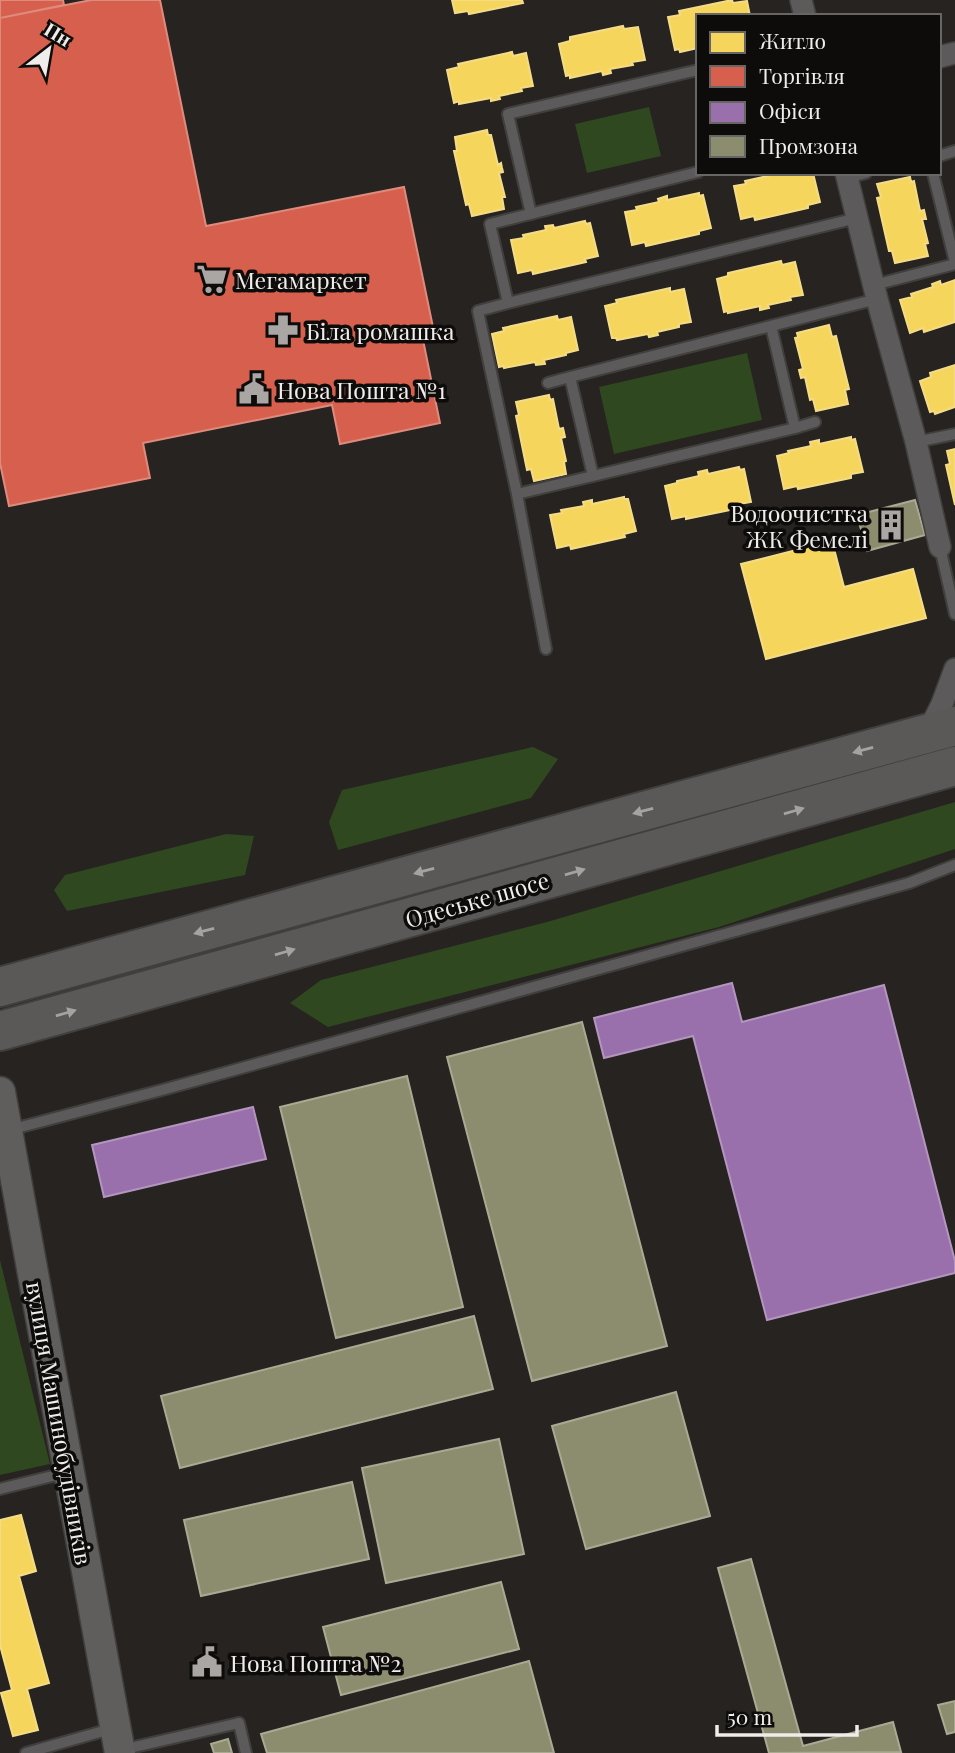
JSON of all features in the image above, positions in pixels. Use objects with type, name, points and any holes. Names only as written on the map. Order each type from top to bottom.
[{"type":"highway","name":"Одеське шосе","points":[[0,987],[942,729]]},
{"type":"highway","name":"Одеське шосе","points":[[0,1031],[955,766]]},
{"type":"street","points":[[853,175],[858,218],[875,292],[916,442],[940,547]]},
{"type":"street","points":[[942,729],[942,704],[955,669]]},
{"type":"street","name":"вулиця Машинобудівників","points":[[0,1092],[3,1132],[123,1743]]},
{"type":"lane","points":[[495,116],[696,70]]},
{"type":"lane","points":[[508,114],[531,214]]},
{"type":"lane","points":[[509,303],[490,224],[696,173]]},
{"type":"lane","points":[[548,383],[771,326],[955,263],[933,175]]},
{"type":"lane","points":[[546,649],[517,494],[478,311],[858,218]]},
{"type":"lane","points":[[771,326],[795,428]]},
{"type":"lane","points":[[570,377],[593,476]]},
{"type":"lane","points":[[517,494],[815,422]]},
{"type":"lane","points":[[916,442],[955,434]]},
{"type":"lane","points":[[940,547],[955,614]]},
{"type":"lane","points":[[3,1132],[909,883],[955,865]]},
{"type":"lane","points":[[0,1489],[69,1472]]},
{"type":"lane","points":[[26,1753],[123,1743],[239,1723],[246,1753]]},
{"type":"green space","points":[[649,107],[661,156],[587,173],[575,124]]},
{"type":"green space","points":[[747,353],[762,420],[614,454],[599,387]]},
{"type":"green space","points":[[533,747],[558,759],[531,798],[338,850],[329,822],[342,790]]},
{"type":"green space","points":[[955,802],[955,849],[719,927],[328,1027],[290,1003],[321,980],[547,922]]},
{"type":"green space","points":[[226,834],[254,836],[245,875],[67,911],[54,890],[65,875]]},
{"type":"green space","points":[[0,1260],[50,1464],[0,1475]]},
{"type":"building: Житло","points":[[452,0],[522,0],[523,3],[469,14],[468,11],[455,13]]},
{"type":"building: Житло","points":[[732,0],[733,3],[747,1],[750,14],[696,14],[696,48],[680,52],[679,49],[675,50],[668,17],[680,15],[679,11]]},
{"type":"building: Житло","points":[[623,26],[624,29],[638,27],[645,60],[610,69],[611,73],[603,75],[602,71],[570,78],[570,75],[566,76],[559,44],[570,41],[570,37]]},
{"type":"building: Житло","points":[[512,52],[513,56],[526,53],[533,86],[521,88],[522,91],[499,96],[500,99],[491,101],[491,98],[454,103],[447,70],[459,67],[458,64]]},
{"type":"building: Житло","points":[[487,130],[488,135],[491,135],[498,165],[501,163],[503,172],[499,173],[505,197],[502,197],[504,209],[472,216],[469,204],[466,205],[454,151],[457,151],[455,137]]},
{"type":"building: Житло","points":[[813,175],[820,202],[808,205],[808,208],[755,220],[754,216],[741,219],[734,186],[768,176]]},
{"type":"building: Житло","points":[[910,177],[911,182],[914,181],[920,211],[924,210],[926,219],[922,219],[928,256],[895,263],[892,251],[889,251],[877,198],[881,197],[877,184]]},
{"type":"building: Житло","points":[[699,193],[699,196],[703,195],[711,228],[699,231],[699,234],[646,246],[645,242],[632,245],[625,212],[659,202],[658,199],[667,196],[667,200]]},
{"type":"building: Житло","points":[[585,221],[586,224],[590,223],[598,256],[585,259],[586,262],[533,274],[532,270],[518,273],[511,240],[546,230],[545,226],[553,225],[554,228]]},
{"type":"building: Житло","points":[[781,261],[782,265],[795,262],[803,295],[790,297],[791,300],[768,305],[769,308],[760,310],[760,306],[724,312],[717,279],[728,276],[728,273]]},
{"type":"building: Житло","points":[[955,280],[955,322],[924,332],[923,328],[910,333],[900,300],[912,297],[911,294],[933,287],[932,284],[940,281],[941,285]]},
{"type":"building: Житло","points":[[670,288],[670,292],[684,289],[691,322],[679,324],[679,327],[657,332],[658,335],[649,337],[648,334],[617,340],[612,338],[605,306],[617,303],[616,300]]},
{"type":"building: Житло","points":[[557,316],[558,320],[571,317],[578,350],[544,360],[545,364],[536,365],[535,362],[499,367],[492,334],[504,331],[503,328]]},
{"type":"building: Житло","points":[[829,325],[832,337],[836,336],[849,389],[845,390],[848,404],[816,411],[813,399],[810,400],[805,377],[801,378],[799,370],[803,369],[795,338],[798,337],[797,333]]},
{"type":"building: Житло","points":[[955,365],[955,407],[935,414],[934,411],[930,412],[920,381],[931,377],[930,373]]},
{"type":"building: Житло","points":[[549,395],[550,400],[553,399],[559,429],[563,428],[565,437],[561,438],[566,474],[534,481],[531,469],[527,470],[516,416],[519,415],[516,402]]},
{"type":"building: Житло","points":[[851,437],[851,440],[855,439],[863,472],[851,474],[851,478],[798,489],[797,486],[784,489],[777,456],[811,446],[810,442],[819,440],[819,444]]},
{"type":"building: Житло","points":[[955,449],[955,505],[946,465],[950,464],[947,451]]},
{"type":"building: Житло","points":[[739,467],[740,470],[744,469],[751,502],[739,504],[740,508],[686,519],[686,516],[672,519],[665,486],[699,476],[698,472],[707,470],[708,474]]},
{"type":"building: Житло","points":[[624,497],[628,499],[636,531],[624,534],[625,537],[571,549],[570,545],[557,548],[550,515],[584,506],[583,502],[592,500],[592,504]]},
{"type":"building: Житло","points":[[832,541],[844,587],[913,569],[926,618],[766,659],[741,564]]},
{"type":"building: Житло","points":[[21,1515],[36,1571],[19,1576],[49,1683],[27,1689],[38,1730],[13,1736],[1,1693],[12,1690],[0,1645],[0,1520]]},
{"type":"building: Торгівля","points":[[0,0],[63,0],[64,5],[0,18]]},
{"type":"building: Торгівля","name":"Мегамаркет","points":[[91,0],[160,0],[206,226],[404,187],[434,332],[422,335],[440,423],[340,444],[332,405],[143,443],[150,478],[9,506],[0,463],[0,18]]},
{"type":"building: Офіси","points":[[732,983],[742,1022],[884,985],[955,1261],[955,1273],[767,1320],[693,1036],[604,1058],[594,1018]]},
{"type":"building: Офіси","points":[[253,1107],[266,1159],[104,1197],[92,1145]]},
{"type":"building: Промзона","name":"Водоочистка ЖК Фемелі","points":[[915,500],[925,535],[867,551],[857,515]]},
{"type":"building: Промзона","points":[[582,1022],[667,1346],[532,1381],[447,1057]]},
{"type":"building: Промзона","points":[[407,1076],[463,1307],[336,1338],[280,1107]]},
{"type":"building: Промзона","points":[[474,1316],[493,1389],[180,1468],[161,1396]]},
{"type":"building: Промзона","points":[[676,1392],[710,1516],[586,1549],[552,1426]]},
{"type":"building: Промзона","points":[[499,1439],[524,1554],[386,1583],[362,1468]]},
{"type":"building: Промзона","points":[[352,1482],[369,1559],[201,1596],[184,1520]]},
{"type":"building: Промзона","points":[[751,1559],[803,1746],[893,1722],[901,1752],[769,1753],[718,1568]]},
{"type":"building: Промзона","points":[[501,1582],[519,1649],[341,1695],[323,1627]]},
{"type":"building: Промзона","points":[[529,1661],[554,1753],[267,1753],[261,1734]]},
{"type":"building: Промзона","points":[[955,1701],[955,1732],[947,1734],[938,1705]]},
{"type":"building: Промзона","points":[[228,1739],[232,1753],[214,1753],[211,1744]]},
{"type":"place","name":"Мегамаркет","points":[[212,279]]},
{"type":"place","name":"Біла ромашка","points":[[283,330]]},
{"type":"place","name":"Нова Пошта №1","points":[[254,389]]},
{"type":"place","name":"Водоочистка ЖК Фемелі","points":[[891,525]]},
{"type":"place","name":"Нова Пошта №2","points":[[207,1662]]}]
